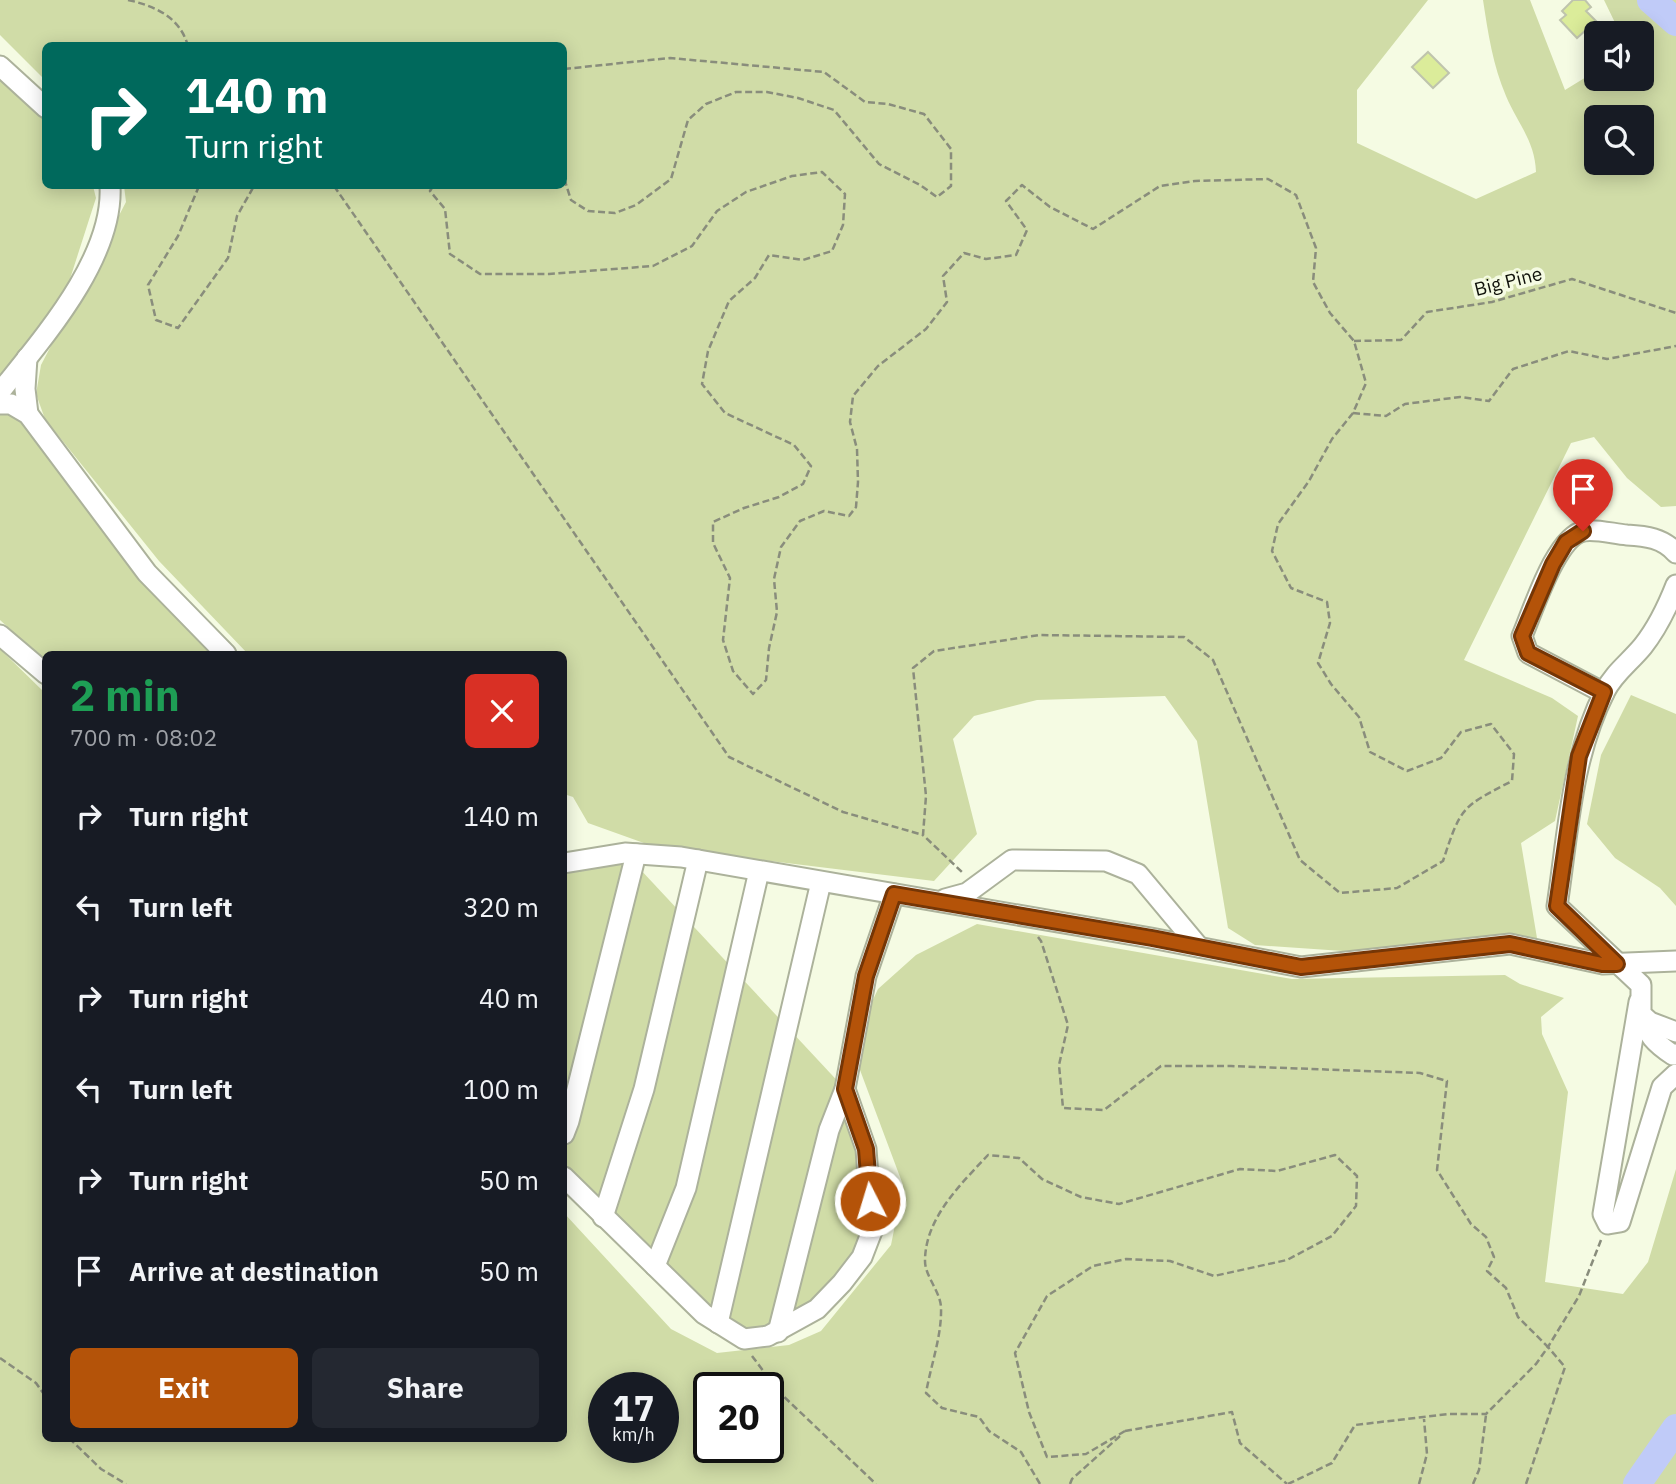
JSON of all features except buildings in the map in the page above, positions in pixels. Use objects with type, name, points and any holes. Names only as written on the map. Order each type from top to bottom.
[{"type":"lane","points":[[0,66],[42,104]]},
{"type":"lane","points":[[0,392],[68,302],[92,260],[106,225],[110,189]]},
{"type":"lane","points":[[27,358],[25,389],[28,414]]},
{"type":"lane","points":[[0,404],[11,404],[28,414],[147,573],[223,651]]},
{"type":"lane","points":[[1604,692],[1528,653],[1522,636],[1553,564],[1566,542],[1583,531],[1648,536],[1668,544],[1676,553]]},
{"type":"lane","points":[[1676,585],[1663,619],[1642,647],[1614,676],[1604,692],[1579,756],[1557,906],[1641,985],[1641,1004],[1603,1214],[1608,1224],[1620,1222],[1662,1087],[1676,1074]]},
{"type":"lane","points":[[0,635],[42,671]]},
{"type":"lane","points":[[567,863],[636,854],[698,859],[1301,967],[1510,944],[1602,964],[1676,961]]},
{"type":"lane","points":[[567,1126],[636,854]]},
{"type":"lane","points":[[603,1217],[644,1089],[698,859]]},
{"type":"lane","points":[[939,901],[967,893],[1012,860],[1106,861],[1138,874],[1199,947]]},
{"type":"lane","points":[[655,1266],[686,1188],[759,871]]},
{"type":"lane","points":[[719,1323],[821,882]]},
{"type":"lane","points":[[778,1332],[829,1130],[845,1089],[866,976],[894,894]]},
{"type":"lane","points":[[1641,1004],[1650,1022],[1676,1032]]},
{"type":"lane","points":[[1641,1004],[1647,1033],[1655,1043],[1672,1055],[1676,1054]]},
{"type":"lane","points":[[567,1180],[704,1314],[744,1339],[768,1336],[817,1309],[838,1288],[862,1257],[872,1231],[866,1149],[845,1089]]},
{"type":"path","points":[[128,0],[155,6],[184,32],[187,42]]},
{"type":"path","points":[[567,69],[670,58],[824,72],[865,102],[888,104],[924,114],[951,149],[951,186],[937,197],[879,164],[834,110],[798,98],[767,92],[736,92],[706,104],[688,120],[671,179],[636,205],[615,214],[588,211],[571,200],[567,187]]},
{"type":"path","points":[[431,189],[430,191],[445,209],[450,254],[480,274],[517,276],[653,266],[692,246],[717,211],[736,198],[792,176],[822,172],[845,194],[843,225],[832,251],[803,260],[769,255],[755,278],[729,301],[708,351],[702,384],[725,413],[794,445],[811,466],[803,484],[779,497],[744,508],[713,522],[713,543],[730,578],[723,640],[733,671],[753,694],[766,680],[777,612],[774,579],[780,547],[800,521],[824,511],[849,516],[856,507],[858,449],[850,422],[853,396],[878,366],[926,330],[947,302],[943,276],[964,253],[986,259],[1016,255],[1027,230],[1006,201],[1022,185],[1050,207],[1093,229],[1160,186],[1195,181],[1268,179],[1296,195],[1316,248],[1313,282],[1330,313],[1354,341],[1366,383],[1353,413],[1332,439],[1309,481],[1278,524],[1272,551],[1291,588],[1327,603],[1330,624],[1318,663],[1331,684],[1359,717],[1370,752],[1407,771],[1441,758],[1461,732],[1491,724],[1514,754],[1512,781],[1471,802],[1457,820],[1443,861],[1397,888],[1340,893],[1300,860],[1213,660],[1184,637],[1039,635],[934,651],[914,668],[926,796],[923,835]]},
{"type":"path","points":[[198,189],[178,236],[148,285],[156,320],[178,327],[228,258],[237,216],[252,189]]},
{"type":"path","points":[[336,189],[729,757],[843,812],[923,835],[978,886]]},
{"type":"path","name":"Big Pine","points":[[1354,341],[1401,340],[1427,312],[1492,302],[1572,279],[1676,313]]},
{"type":"path","points":[[1353,413],[1386,415],[1405,404],[1460,397],[1489,401],[1513,369],[1569,351],[1607,359],[1676,346]]},
{"type":"path","points":[[1033,934],[1041,941],[1068,1025],[1059,1065],[1063,1108],[1104,1110],[1161,1066],[1420,1073],[1447,1081],[1437,1170],[1471,1224],[1486,1237],[1494,1257],[1487,1271],[1506,1288],[1518,1317],[1565,1367],[1526,1484]]},
{"type":"path","points":[[1040,1484],[1021,1452],[989,1431],[979,1417],[942,1408],[926,1393],[940,1327],[941,1303],[925,1262],[931,1231],[952,1193],[988,1155],[1019,1158],[1042,1179],[1081,1197],[1119,1204],[1240,1168],[1277,1171],[1335,1155],[1357,1176],[1356,1206],[1332,1236],[1287,1260],[1214,1276],[1170,1261],[1126,1259],[1093,1266],[1047,1296],[1015,1353],[1029,1412],[1047,1457],[1086,1454],[1125,1431],[1232,1412],[1240,1443],[1288,1484],[1332,1463],[1355,1424],[1424,1419],[1449,1414],[1486,1414]]},
{"type":"path","points":[[1473,1484],[1479,1470],[1486,1414],[1536,1364],[1548,1347],[1578,1296],[1608,1224]]},
{"type":"path","points":[[744,1339],[755,1363],[780,1393],[876,1484]]},
{"type":"path","points":[[0,1358],[36,1383],[42,1391]]},
{"type":"path","points":[[1419,1484],[1427,1454],[1424,1419]]},
{"type":"path","points":[[1070,1484],[1072,1479],[1125,1431]]},
{"type":"path","points":[[73,1442],[101,1469],[126,1484]]},
{"type":"green space","points":[[0,0],[1428,0],[1357,90],[1357,143],[1476,199],[1536,172],[1533,151],[1506,96],[1498,73],[1483,0],[1530,0],[1565,90],[1584,78],[1584,91],[1654,91],[1654,21],[1614,21],[1604,0],[1676,0],[1676,506],[1661,507],[1627,478],[1594,437],[1571,443],[1464,660],[1552,698],[1578,716],[1555,821],[1521,843],[1539,950],[1372,953],[1255,945],[1228,928],[1197,741],[1165,696],[1037,700],[974,716],[953,739],[977,834],[934,881],[655,847],[588,823],[573,797],[567,795],[567,651],[245,651],[159,561],[45,419],[36,394],[41,365],[126,202],[124,189],[567,189],[567,42],[42,42],[42,77],[0,35]]},
{"type":"green space","points":[[0,71],[42,106],[42,189],[94,189],[96,198],[69,282],[21,356],[14,414],[177,617],[209,651],[42,651],[42,658],[0,620]]},
{"type":"green space","points":[[0,649],[42,690],[42,1442],[567,1442],[567,1216],[671,1329],[717,1353],[789,1345],[821,1331],[891,1245],[903,1185],[860,1070],[857,1034],[878,989],[916,955],[977,924],[1292,979],[1505,975],[1520,984],[1564,998],[1541,1017],[1542,1034],[1568,1092],[1545,1282],[1623,1294],[1648,1262],[1676,1169],[1676,1484],[0,1484]]},
{"type":"green space","points":[[1631,695],[1676,714],[1676,906],[1660,888],[1615,858],[1587,824],[1601,755]]},
{"type":"green space","points":[[625,853],[845,1089],[866,1149],[872,1231],[817,1309],[744,1339],[567,1180],[567,863]]},
{"type":"waterway","points":[[1651,0],[1676,22]]},
{"type":"waterway","points":[[1637,1484],[1676,1428]]},
{"type":"route","points":[[870,1201],[866,1149],[845,1089],[866,976],[894,894],[1152,938],[1301,967],[1510,944],[1602,964],[1617,964],[1557,906],[1579,756],[1604,692],[1528,653],[1522,636],[1553,564],[1566,542],[1583,531]]}]
